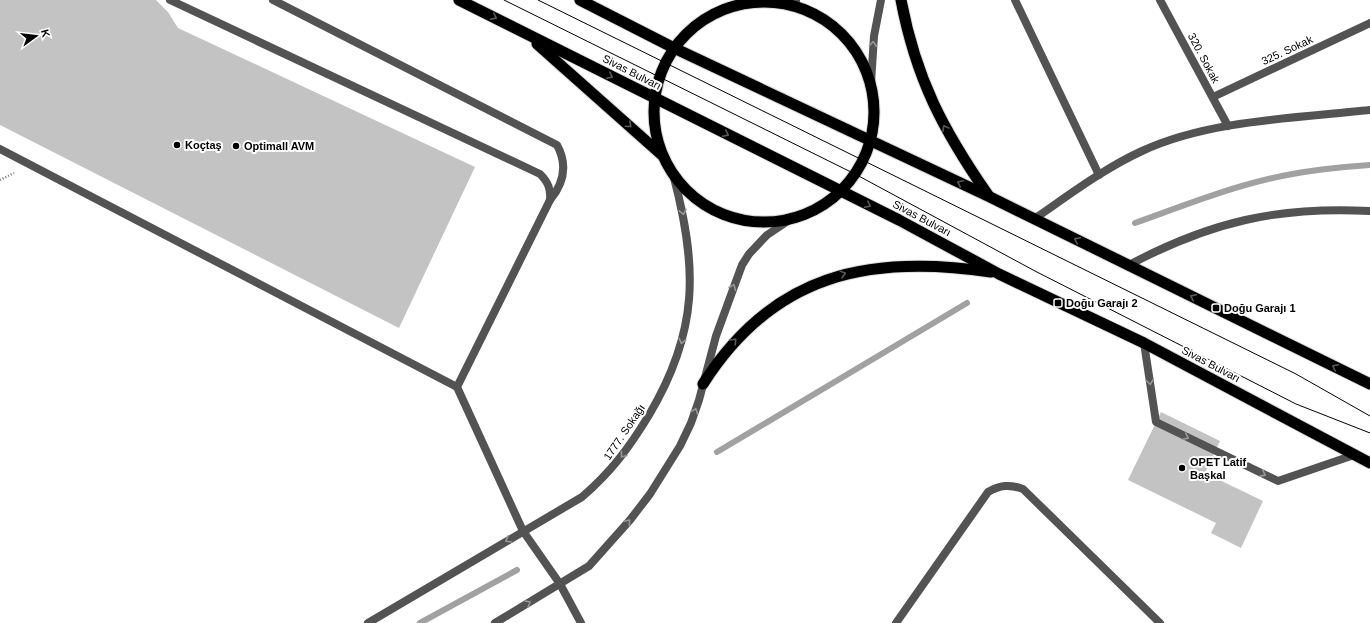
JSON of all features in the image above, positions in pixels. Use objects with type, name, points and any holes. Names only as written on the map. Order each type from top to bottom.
[{"type":"highway","name":"Sivas Bulvarı","points":[[459,0],[841,192],[999,274],[1144,344],[1370,463]]},
{"type":"highway","points":[[580,0],[674,48],[988,196],[1370,384]]},
{"type":"highway","points":[[901,0],[906,27],[927,91],[955,147],[988,196]]},
{"type":"highway","points":[[755,2],[781,3],[811,12],[828,21],[855,49],[864,65],[871,83],[874,102],[874,122],[871,141],[864,159],[841,192],[826,204],[809,213],[791,219],[772,222],[753,222],[722,214],[700,202],[673,174],[664,157],[657,138],[654,118],[655,98],[665,63],[674,48],[686,33],[701,21],[718,11],[736,5],[755,2]]},
{"type":"highway","points":[[527,34],[664,157]]},
{"type":"highway","points":[[703,384],[720,358],[746,329],[782,301],[820,282],[856,271],[902,266],[964,268],[999,274]]},
{"type":"street","points":[[170,0],[540,174],[549,186],[550,200]]},
{"type":"street","points":[[273,0],[557,145],[564,161],[564,169],[560,185],[550,200],[457,387]]},
{"type":"street","points":[[781,3],[796,0]]},
{"type":"street","points":[[871,83],[874,36],[881,0]]},
{"type":"street","points":[[1015,0],[1099,175]]},
{"type":"street","name":"320. Sokak","points":[[1160,0],[1228,126]]},
{"type":"street","name":"325. Sokak","points":[[1213,97],[1370,23]]},
{"type":"street","points":[[1034,219],[1099,175],[1142,151],[1165,142],[1196,132],[1228,126],[1370,110]]},
{"type":"street","points":[[0,149],[457,387],[523,531],[560,584],[581,623]]},
{"type":"street","name":"1777. Sokağı","points":[[368,623],[582,496],[600,481],[629,448],[669,380],[683,341],[690,285],[690,257],[687,229],[673,174]]},
{"type":"street","points":[[1129,266],[1191,236],[1253,217],[1312,210],[1370,211]]},
{"type":"street","points":[[495,623],[589,566],[630,520],[650,494],[680,446],[697,406],[725,306],[742,265],[749,254],[767,235],[791,219]]},
{"type":"street","points":[[1144,344],[1156,422],[1278,481],[1354,455]]},
{"type":"street","points":[[896,623],[988,492],[1004,485],[1023,489],[1160,623]]},
{"type":"building","name":"Optimall AVM","points":[[0,0],[156,0],[168,12],[178,28],[475,167],[399,328],[0,125]]},
{"type":"building","points":[[1161,412],[1220,441],[1205,473],[1263,501],[1241,548],[1211,533],[1216,523],[1128,480]]},
{"type":"waterway","points":[[1135,223],[1208,197],[1263,180],[1315,170],[1370,165]]},
{"type":"waterway","points":[[717,452],[967,303]]},
{"type":"waterway","points":[[420,623],[517,570]]},
{"type":"tram line","points":[[504,0],[855,174],[1035,271],[1296,404],[1370,433]]},
{"type":"tram line","points":[[538,0],[1296,374],[1370,416]]},
{"type":"place","name":"Koçtaş","points":[[177,145]]},
{"type":"place","name":"Optimall AVM","points":[[236,146]]},
{"type":"place","name":"Doğu Garajı 2","points":[[1058,303]]},
{"type":"place","name":"Doğu Garajı 1","points":[[1216,308]]},
{"type":"place","name":"OPET Latif Başkal","points":[[1182,468]]}]
